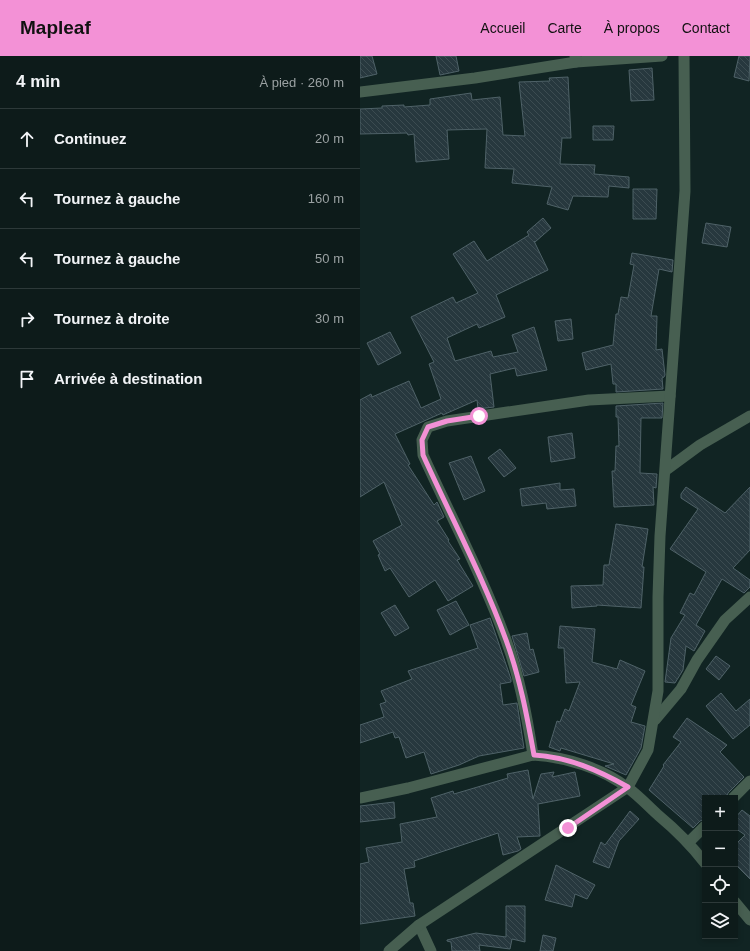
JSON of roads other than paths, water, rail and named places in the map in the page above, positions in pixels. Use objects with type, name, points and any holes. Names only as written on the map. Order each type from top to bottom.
[{"type":"street","points":[[360,92],[475,78],[576,59],[662,56]]},
{"type":"street","points":[[389,951],[419,925],[628,787],[648,750],[655,720],[658,691],[658,597],[660,536],[666,470],[685,191],[684,56]]},
{"type":"street","points":[[534,755],[524,701],[506,641],[470,555],[423,455],[422,440],[428,427],[447,421],[589,400],[670,396]]},
{"type":"street","points":[[666,470],[700,445],[750,416]]},
{"type":"street","points":[[655,720],[681,689],[697,660],[725,620],[750,597]]},
{"type":"street","points":[[360,798],[408,788],[534,755],[550,756],[573,761],[605,774],[628,787],[689,842],[702,860]]},
{"type":"street","points":[[736,795],[750,781]]},
{"type":"street","points":[[689,842],[702,829]]},
{"type":"street","points":[[736,903],[750,920]]},
{"type":"street","points":[[419,925],[431,951]]}]
